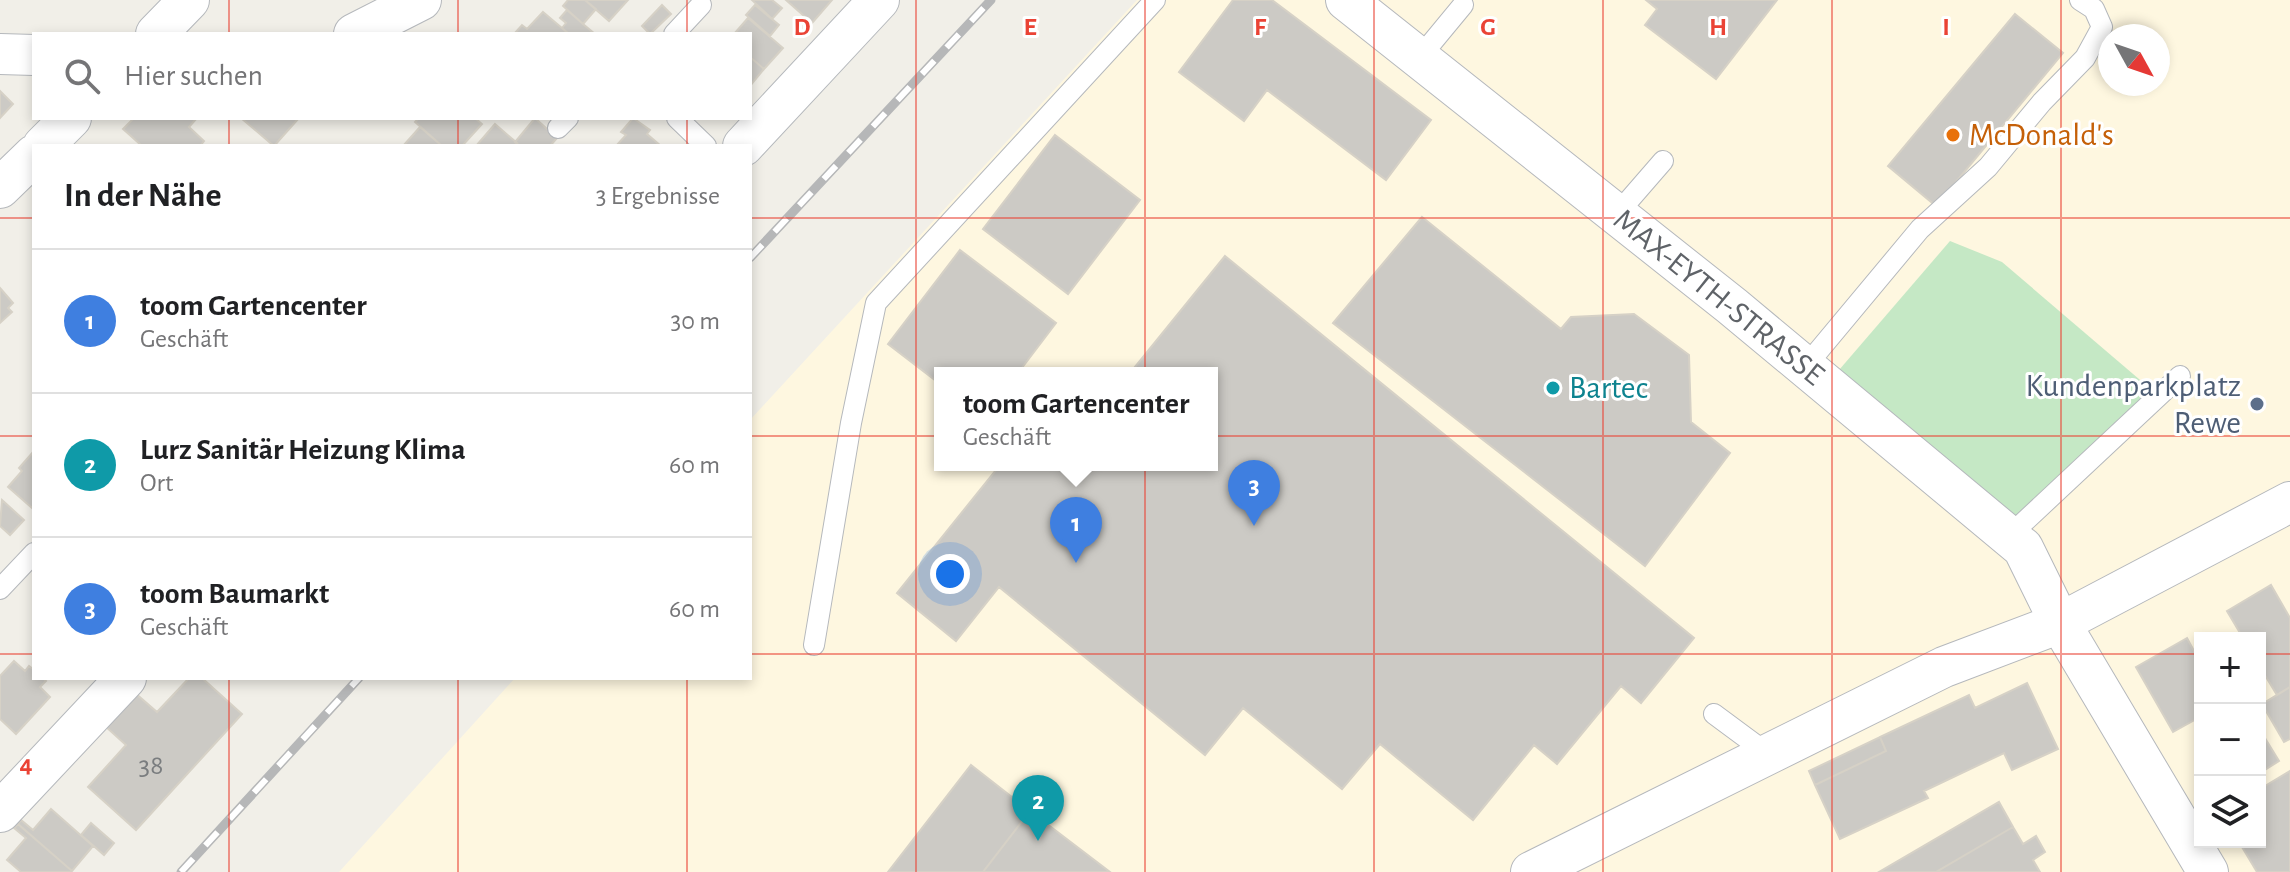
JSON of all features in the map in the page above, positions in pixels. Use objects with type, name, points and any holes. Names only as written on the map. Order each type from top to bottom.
[{"type":"street","points":[[158,32],[189,0]]},
{"type":"street","points":[[358,32],[421,0]]},
{"type":"street","points":[[745,144],[879,0]]},
{"type":"street","name":"MAX-EYTH-STRASSE","points":[[1346,0],[1617,214],[2023,548],[2060,623],[2208,872]]},
{"type":"street","points":[[0,54],[32,55]]},
{"type":"street","points":[[45,144],[69,120]]},
{"type":"street","points":[[0,188],[32,157]]},
{"type":"street","points":[[1531,872],[1944,667],[2060,623],[2290,502]]},
{"type":"street","points":[[0,812],[124,680]]},
{"type":"lane","points":[[814,645],[851,423],[876,303],[1155,0]]},
{"type":"lane","points":[[1805,367],[1920,229],[1988,167],[2042,102],[2085,58],[2102,27],[2094,9],[2080,0]]},
{"type":"lane","points":[[676,32],[701,5]]},
{"type":"lane","points":[[1420,57],[1463,5]]},
{"type":"lane","points":[[679,120],[704,144]]},
{"type":"lane","points":[[1617,214],[1663,161]]},
{"type":"lane","points":[[2009,536],[2180,376]]},
{"type":"lane","points":[[0,589],[32,555]]},
{"type":"lane","points":[[1714,714],[1768,754]]},
{"type":"shaded area","points":[[1137,0],[2290,0],[2290,872],[339,872],[513,680],[752,680],[752,418]]},
{"type":"green space","points":[[1950,241],[2002,262],[2160,397],[2009,536],[1827,384]]},
{"type":"building","points":[[568,0],[585,0],[596,9],[583,24],[563,6]]},
{"type":"building","points":[[585,0],[628,0],[609,21]]},
{"type":"building","points":[[752,0],[772,0],[782,8],[772,19]]},
{"type":"building","points":[[786,0],[832,0],[812,23]]},
{"type":"building","points":[[1233,0],[1272,0],[1431,120],[1386,180],[1267,90],[1244,121],[1179,72]]},
{"type":"building","points":[[1646,0],[1777,0],[1716,79],[1645,25],[1657,9]]},
{"type":"building","points":[[662,5],[671,14],[652,32],[642,26]]},
{"type":"building","points":[[755,5],[779,25],[770,36],[746,15]]},
{"type":"building","points":[[567,10],[593,32],[567,32],[562,28],[566,23],[560,18]]},
{"type":"building","points":[[543,12],[567,32],[516,32],[522,25],[527,29]]},
{"type":"building","points":[[2015,14],[2063,53],[1936,206],[1888,166]]},
{"type":"building","points":[[748,18],[783,48],[764,69],[752,59],[752,32],[736,32]]},
{"type":"building","points":[[752,59],[764,69],[752,84]]},
{"type":"building","points":[[0,91],[13,104],[0,118]]},
{"type":"building","points":[[132,120],[195,120],[189,127],[204,141],[202,144],[140,144],[123,129]]},
{"type":"building","points":[[243,120],[297,120],[276,144],[272,144]]},
{"type":"building","points":[[477,120],[482,124],[464,144],[440,144],[415,122]]},
{"type":"building","points":[[533,120],[557,138],[552,144],[515,142]]},
{"type":"building","points":[[631,120],[636,120],[650,130],[647,134],[659,144],[618,144],[626,135],[621,132]]},
{"type":"building","points":[[495,124],[517,143],[516,144],[478,144]]},
{"type":"building","points":[[420,127],[440,144],[405,144]]},
{"type":"building","points":[[1055,135],[1140,200],[1068,294],[983,229]]},
{"type":"building","name":"Bartec","points":[[1422,217],[1561,329],[1571,317],[1634,314],[1689,355],[1691,422],[1730,453],[1645,566],[1333,323]]},
{"type":"building","points":[[960,250],[1056,323],[1023,367],[934,367],[934,379],[888,344]]},
{"type":"building","points":[[1225,256],[1694,638],[1641,703],[1621,686],[1557,764],[1534,745],[1473,820],[1380,744],[1342,789],[1243,708],[1205,755],[999,587],[956,641],[897,593],[995,471],[1218,471],[1218,367],[1135,367]]},
{"type":"building","points":[[0,288],[13,303],[8,308],[12,312],[0,323]]},
{"type":"building","points":[[32,453],[32,508],[8,487],[22,471],[19,468]]},
{"type":"building","points":[[2,500],[24,520],[10,535],[0,526]]},
{"type":"building","points":[[2271,585],[2290,618],[2290,687],[2277,695],[2266,677],[2266,632],[2239,632],[2227,611]]},
{"type":"building","points":[[2187,638],[2194,651],[2194,720],[2173,732],[2136,667]]},
{"type":"building","points":[[14,661],[25,671],[29,666],[32,668],[32,680],[46,681],[40,687],[50,697],[16,734],[0,719],[0,676]]},
{"type":"building","points":[[187,680],[204,680],[242,714],[136,830],[88,787],[126,745],[105,726],[135,693],[157,712]]},
{"type":"building","points":[[2027,683],[2058,749],[2012,770],[2004,753],[1924,791],[1928,798],[1840,839],[1815,785],[1886,751],[1880,737],[1969,695],[1975,708]]},
{"type":"building","points":[[2290,687],[2290,739],[2284,742],[2266,711],[2266,702]]},
{"type":"building","points":[[1880,737],[1886,751],[1815,785],[1809,771]]},
{"type":"building","points":[[2266,740],[2279,761],[2266,769]]},
{"type":"building","points":[[971,765],[1030,811],[983,872],[888,872]]},
{"type":"building","points":[[2290,771],[2290,872],[2257,872],[2243,848],[2266,848],[2266,785]]},
{"type":"building","points":[[1999,802],[2013,827],[1936,872],[1879,872]]},
{"type":"building","points":[[51,809],[93,846],[72,871],[18,824],[21,820],[33,830]]},
{"type":"building","points":[[1030,811],[1110,872],[983,872]]},
{"type":"building","points":[[91,823],[114,843],[104,855],[81,835]]},
{"type":"building","points":[[18,824],[72,871],[21,872],[7,860],[26,838],[14,828]]},
{"type":"building","points":[[2013,827],[2023,844],[2036,836],[2045,852],[2033,860],[2040,872],[1936,872]]},
{"type":"railway","points":[[752,256],[991,0]]},
{"type":"railway","points":[[181,872],[357,680]]},
{"type":"place","name":"McDonald's","points":[[1953,135]]},
{"type":"place","name":"Bartec","points":[[1553,388]]},
{"type":"place","name":"Kundenparkplatz Rewe","points":[[2257,404]]},
{"type":"place","name":"toom Baumarkt","points":[[1254,526]]},
{"type":"place","name":"toom Gartencenter","points":[[1076,563]]},
{"type":"place","name":"Lurz Sanitär Heizung Klima","points":[[1038,841]]}]
